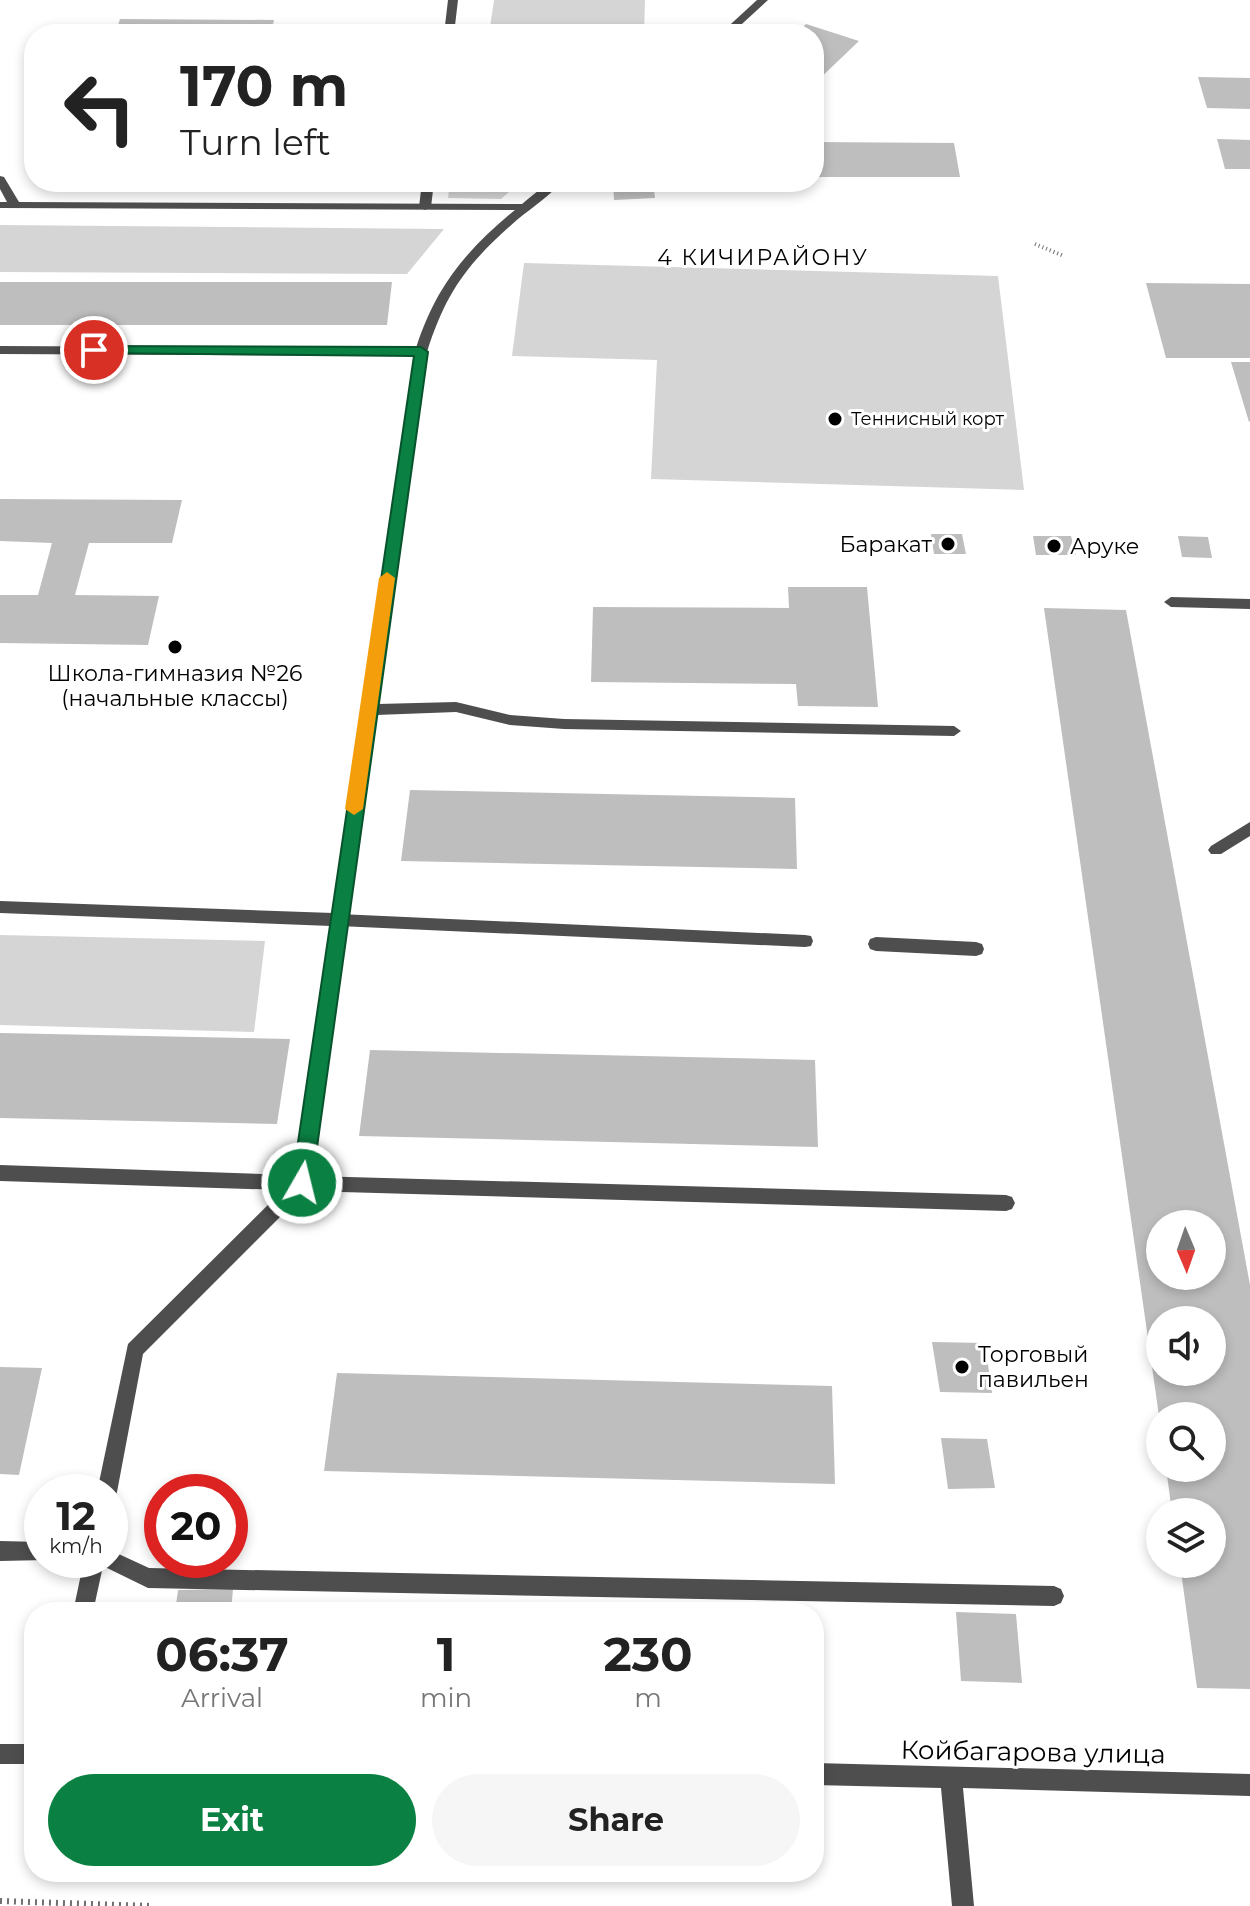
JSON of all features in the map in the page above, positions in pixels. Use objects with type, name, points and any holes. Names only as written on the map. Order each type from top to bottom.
[{"type":"street","points":[[450,24],[453,0]]},
{"type":"street","points":[[736,24],[763,0]]},
{"type":"street","points":[[0,179],[15,205]]},
{"type":"street","points":[[425,207],[427,192]]},
{"type":"street","points":[[111,1474],[135,1350],[302,1183],[367,710],[421,352],[434,313],[454,277],[544,192]]},
{"type":"street","points":[[0,205],[525,207]]},
{"type":"street","points":[[0,350],[421,352]]},
{"type":"street","points":[[1171,602],[1250,604]]},
{"type":"street","points":[[367,710],[456,707],[510,720],[564,724],[954,731]]},
{"type":"street","points":[[1216,850],[1250,828]]},
{"type":"street","points":[[0,907],[805,941]]},
{"type":"street","points":[[876,944],[976,949]]},
{"type":"street","points":[[0,1173],[1006,1203]]},
{"type":"street","points":[[0,1551],[24,1552]]},
{"type":"street","points":[[128,1569],[148,1578],[1054,1596]]},
{"type":"street","points":[[85,1602],[90,1578]]},
{"type":"street","points":[[0,1754],[24,1754]]},
{"type":"street","name":"Койбагарова улица","points":[[824,1774],[1250,1785]]},
{"type":"street","points":[[951,1778],[963,1906]]},
{"type":"path","points":[[1035,244],[1064,256]]},
{"type":"path","points":[[0,1901],[152,1906]]},
{"type":"shaded area","points":[[494,0],[645,0],[644,24],[490,24]]},
{"type":"shaded area","points":[[449,192],[509,192],[501,199],[448,198]]},
{"type":"shaded area","points":[[0,225],[444,229],[407,274],[0,272]]},
{"type":"shaded area","name":"Теннисный корт","points":[[524,263],[998,276],[1024,490],[651,479],[657,360],[512,356]]},
{"type":"shaded area","points":[[0,935],[265,941],[254,1032],[0,1025]]},
{"type":"building","points":[[120,19],[274,20],[273,24],[118,24]]},
{"type":"building","points":[[824,30],[859,41],[824,74]]},
{"type":"building","points":[[1198,77],[1250,78],[1250,109],[1207,108]]},
{"type":"building","points":[[1217,139],[1250,140],[1250,169],[1225,169]]},
{"type":"building","points":[[824,142],[954,143],[960,177],[824,177]]},
{"type":"building","points":[[614,192],[654,192],[655,198],[614,200]]},
{"type":"building","points":[[0,282],[392,282],[387,325],[0,325]]},
{"type":"building","points":[[1146,283],[1250,284],[1250,358],[1166,358]]},
{"type":"building","points":[[1231,362],[1250,362],[1249,422]]},
{"type":"building","points":[[0,499],[182,500],[172,543],[89,543],[75,595],[159,596],[148,645],[0,643],[0,595],[38,595],[52,543],[0,541]]},
{"type":"building","name":"Баракат","points":[[931,534],[962,534],[966,554],[934,554]]},
{"type":"building","name":"Аруке","points":[[1033,536],[1071,536],[1076,555],[1036,555]]},
{"type":"building","points":[[1178,536],[1208,537],[1212,558],[1182,557]]},
{"type":"building","points":[[788,587],[867,587],[878,707],[798,706],[796,684],[591,682],[593,607],[789,608]]},
{"type":"building","points":[[1044,608],[1126,610],[1250,1285],[1250,1689],[1197,1688],[1182,1578],[1226,1578],[1226,1498],[1170,1498],[1168,1482],[1226,1482],[1226,1402],[1157,1402],[1155,1386],[1226,1386],[1226,1306],[1146,1306],[1146,1325]]},
{"type":"building","points":[[410,790],[795,798],[797,869],[401,861]]},
{"type":"building","points":[[0,1033],[290,1039],[277,1124],[0,1118]]},
{"type":"building","points":[[370,1050],[815,1060],[818,1147],[359,1136]]},
{"type":"building","name":"Торговый павильен","points":[[932,1342],[985,1343],[992,1393],[940,1392]]},
{"type":"building","points":[[0,1367],[42,1368],[19,1475],[0,1474]]},
{"type":"building","points":[[337,1373],[832,1386],[835,1484],[324,1471]]},
{"type":"building","points":[[941,1438],[987,1439],[995,1488],[948,1489]]},
{"type":"building","points":[[233,1589],[232,1602],[176,1602],[178,1590]]},
{"type":"building","points":[[956,1612],[1016,1614],[1022,1683],[961,1681]]},
{"type":"slow traffic","points":[[354,809],[387,578]]},
{"type":"place","name":"Теннисный корт","points":[[835,419]]},
{"type":"place","name":"Баракат","points":[[948,544]]},
{"type":"place","name":"Аруке","points":[[1054,546]]},
{"type":"place","name":"Школа-гимназия №26 (начальные классы)","points":[[175,647]]},
{"type":"place","name":"Торговый павильен","points":[[962,1367]]},
{"type":"district","name":"4 КИЧИРАЙОНУ","points":[[763,257]]},
{"type":"route","points":[[94,350],[421,352],[367,710],[302,1183]]}]
